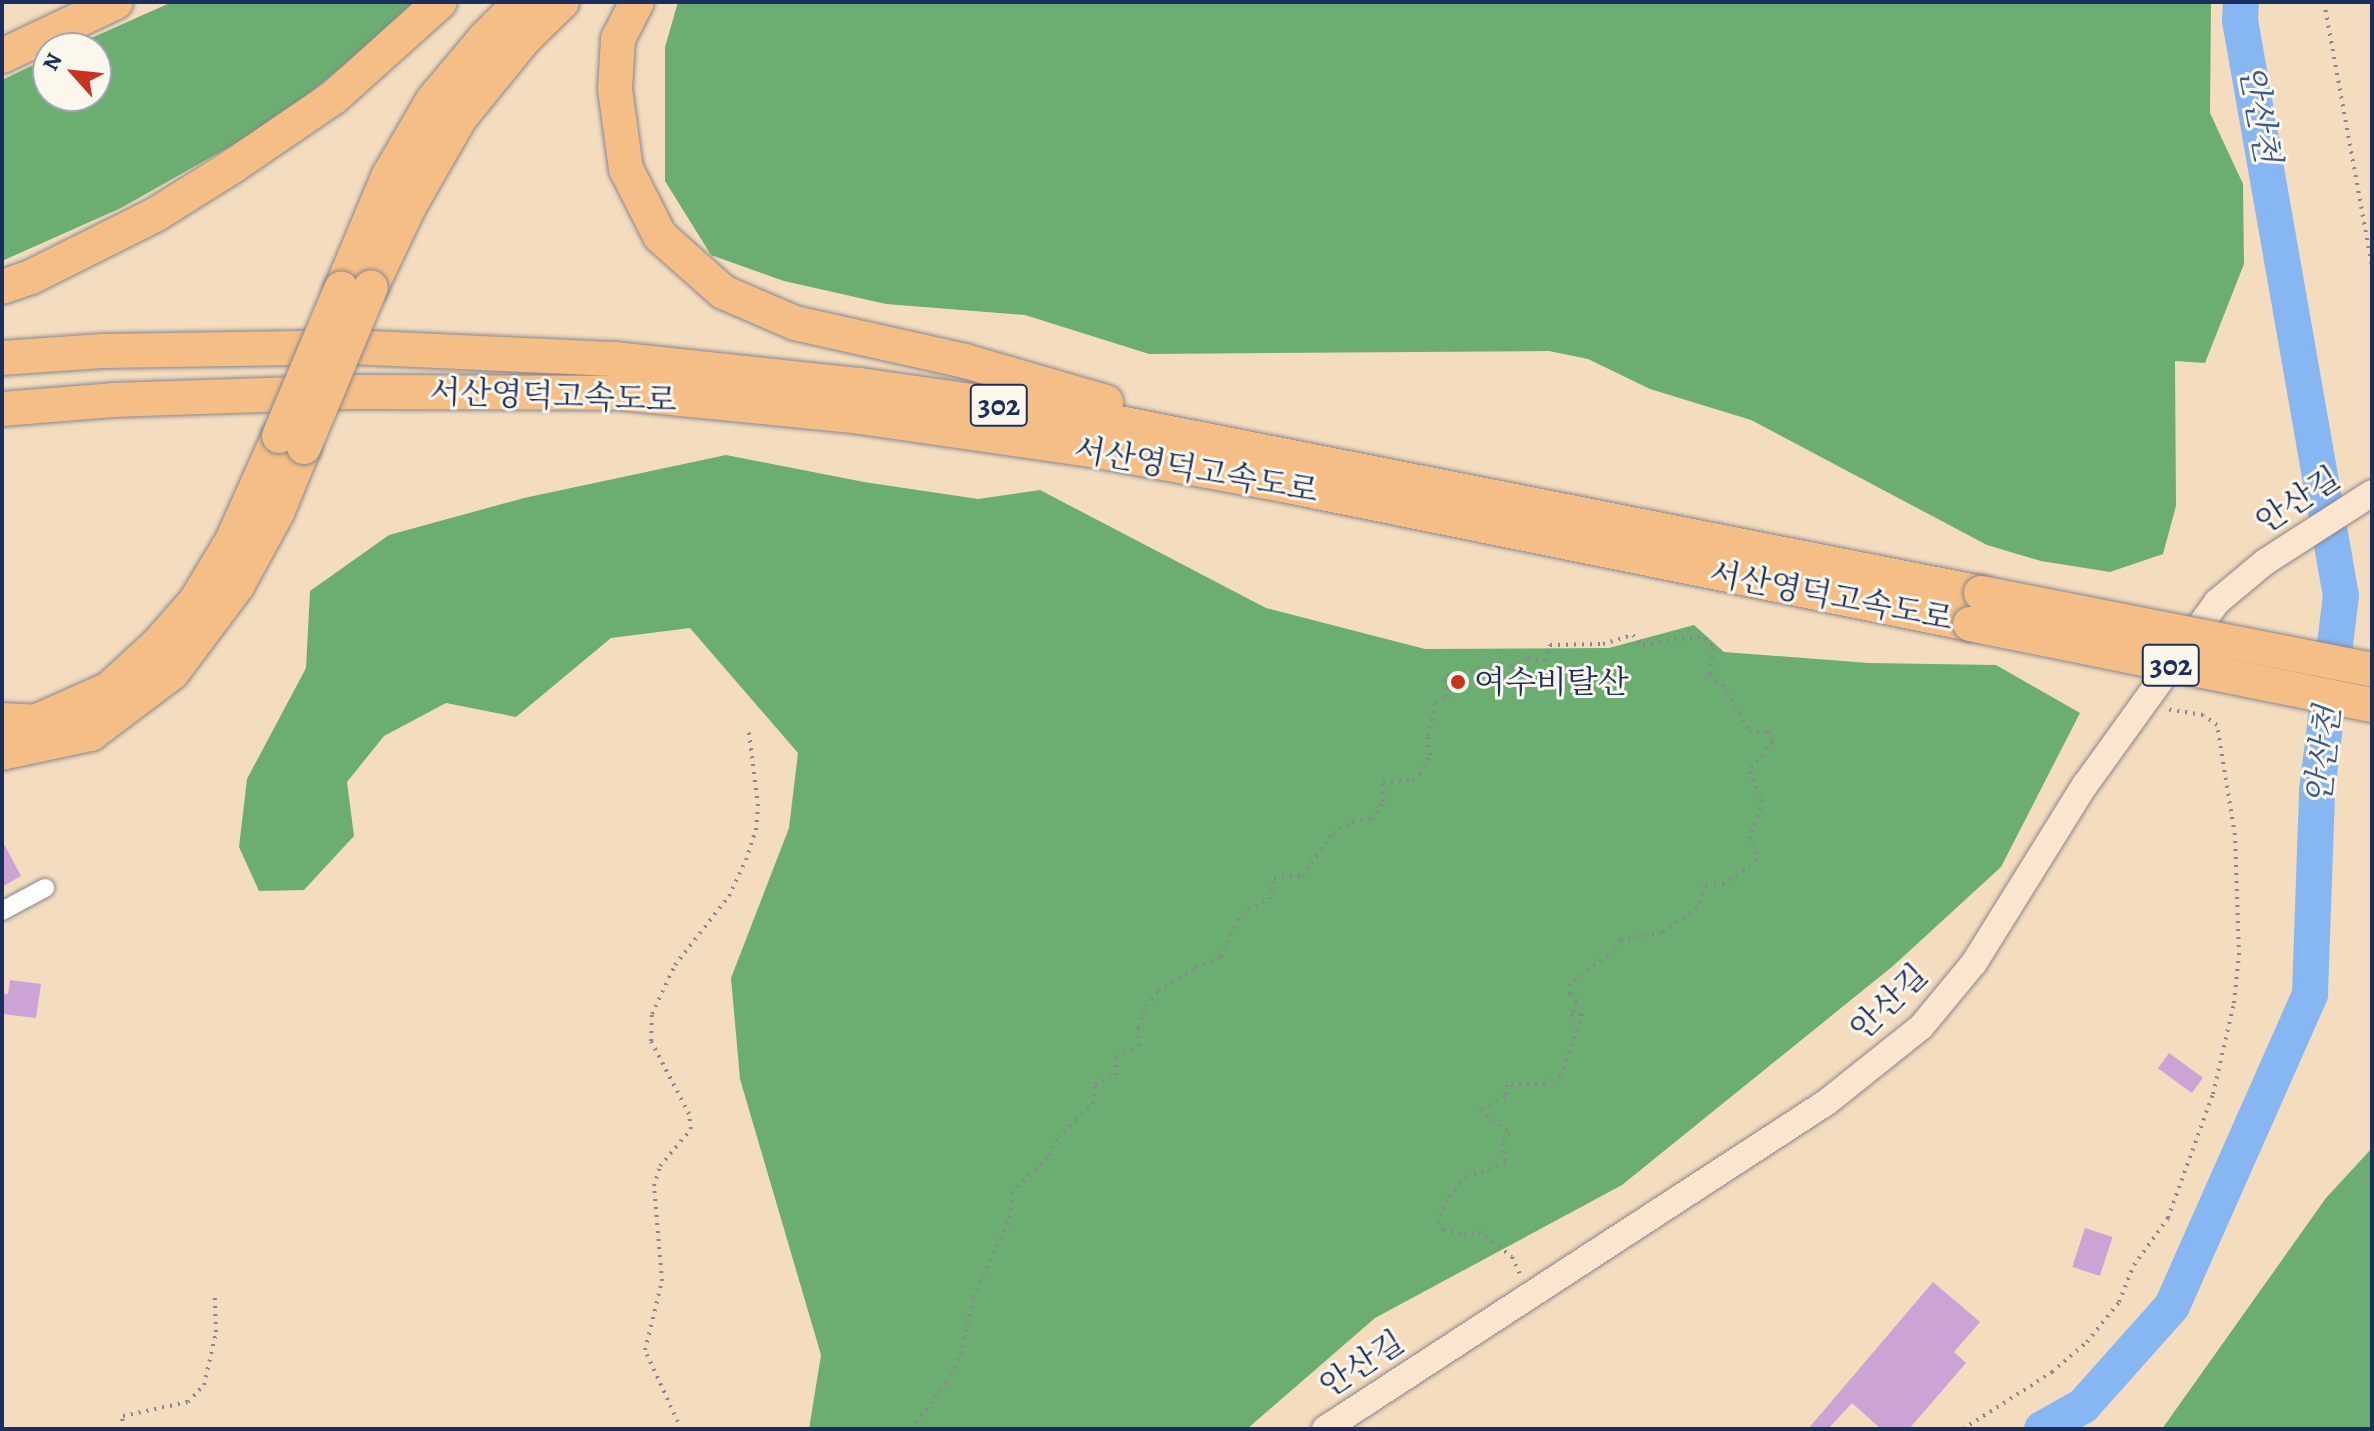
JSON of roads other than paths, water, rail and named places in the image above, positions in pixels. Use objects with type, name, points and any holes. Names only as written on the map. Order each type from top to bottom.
[{"type":"highway","points":[[2,56],[116,2]]},
{"type":"highway","points":[[2,287],[31,277],[155,215],[233,166],[334,97],[440,2]]},
{"type":"highway","points":[[2,720],[35,722],[109,689],[157,645],[195,602],[291,442],[356,288],[389,175],[433,100],[485,38],[521,2]]},
{"type":"highway","points":[[356,288],[410,205],[460,118],[525,38],[562,2]]},
{"type":"highway","points":[[637,2],[618,39],[616,64],[615,89],[626,169],[660,236],[723,292],[795,323],[965,361],[1283,454]]},
{"type":"highway","name":"서산영덕고속도로","points":[[2,358],[103,351],[349,347],[615,359],[859,385],[1058,413],[1283,454],[1975,609],[2372,705]]},
{"type":"highway","name":"서산영덕고속도로","points":[[2,409],[113,400],[358,392],[621,393],[861,417],[1104,452],[1975,609],[2372,670]]},
{"type":"highway","points":[[2,421],[113,400]]},
{"type":"highway","points":[[2,753],[91,734],[172,673],[237,586],[277,513],[291,442]]},
{"type":"street","name":"안산길","points":[[1325,1429],[1827,1102],[1921,1027],[1974,963],[2077,798],[2217,602],[2265,562],[2372,493]]},
{"type":"street","points":[[2,911],[45,888]]},
{"type":"waterway","name":"안산천","points":[[2042,1429],[2083,1406],[2172,1306],[2310,994],[2317,791],[2341,596],[2240,20],[2241,2]]},
{"type":"place","name":"여수비탈산","points":[[1458,682]]}]
